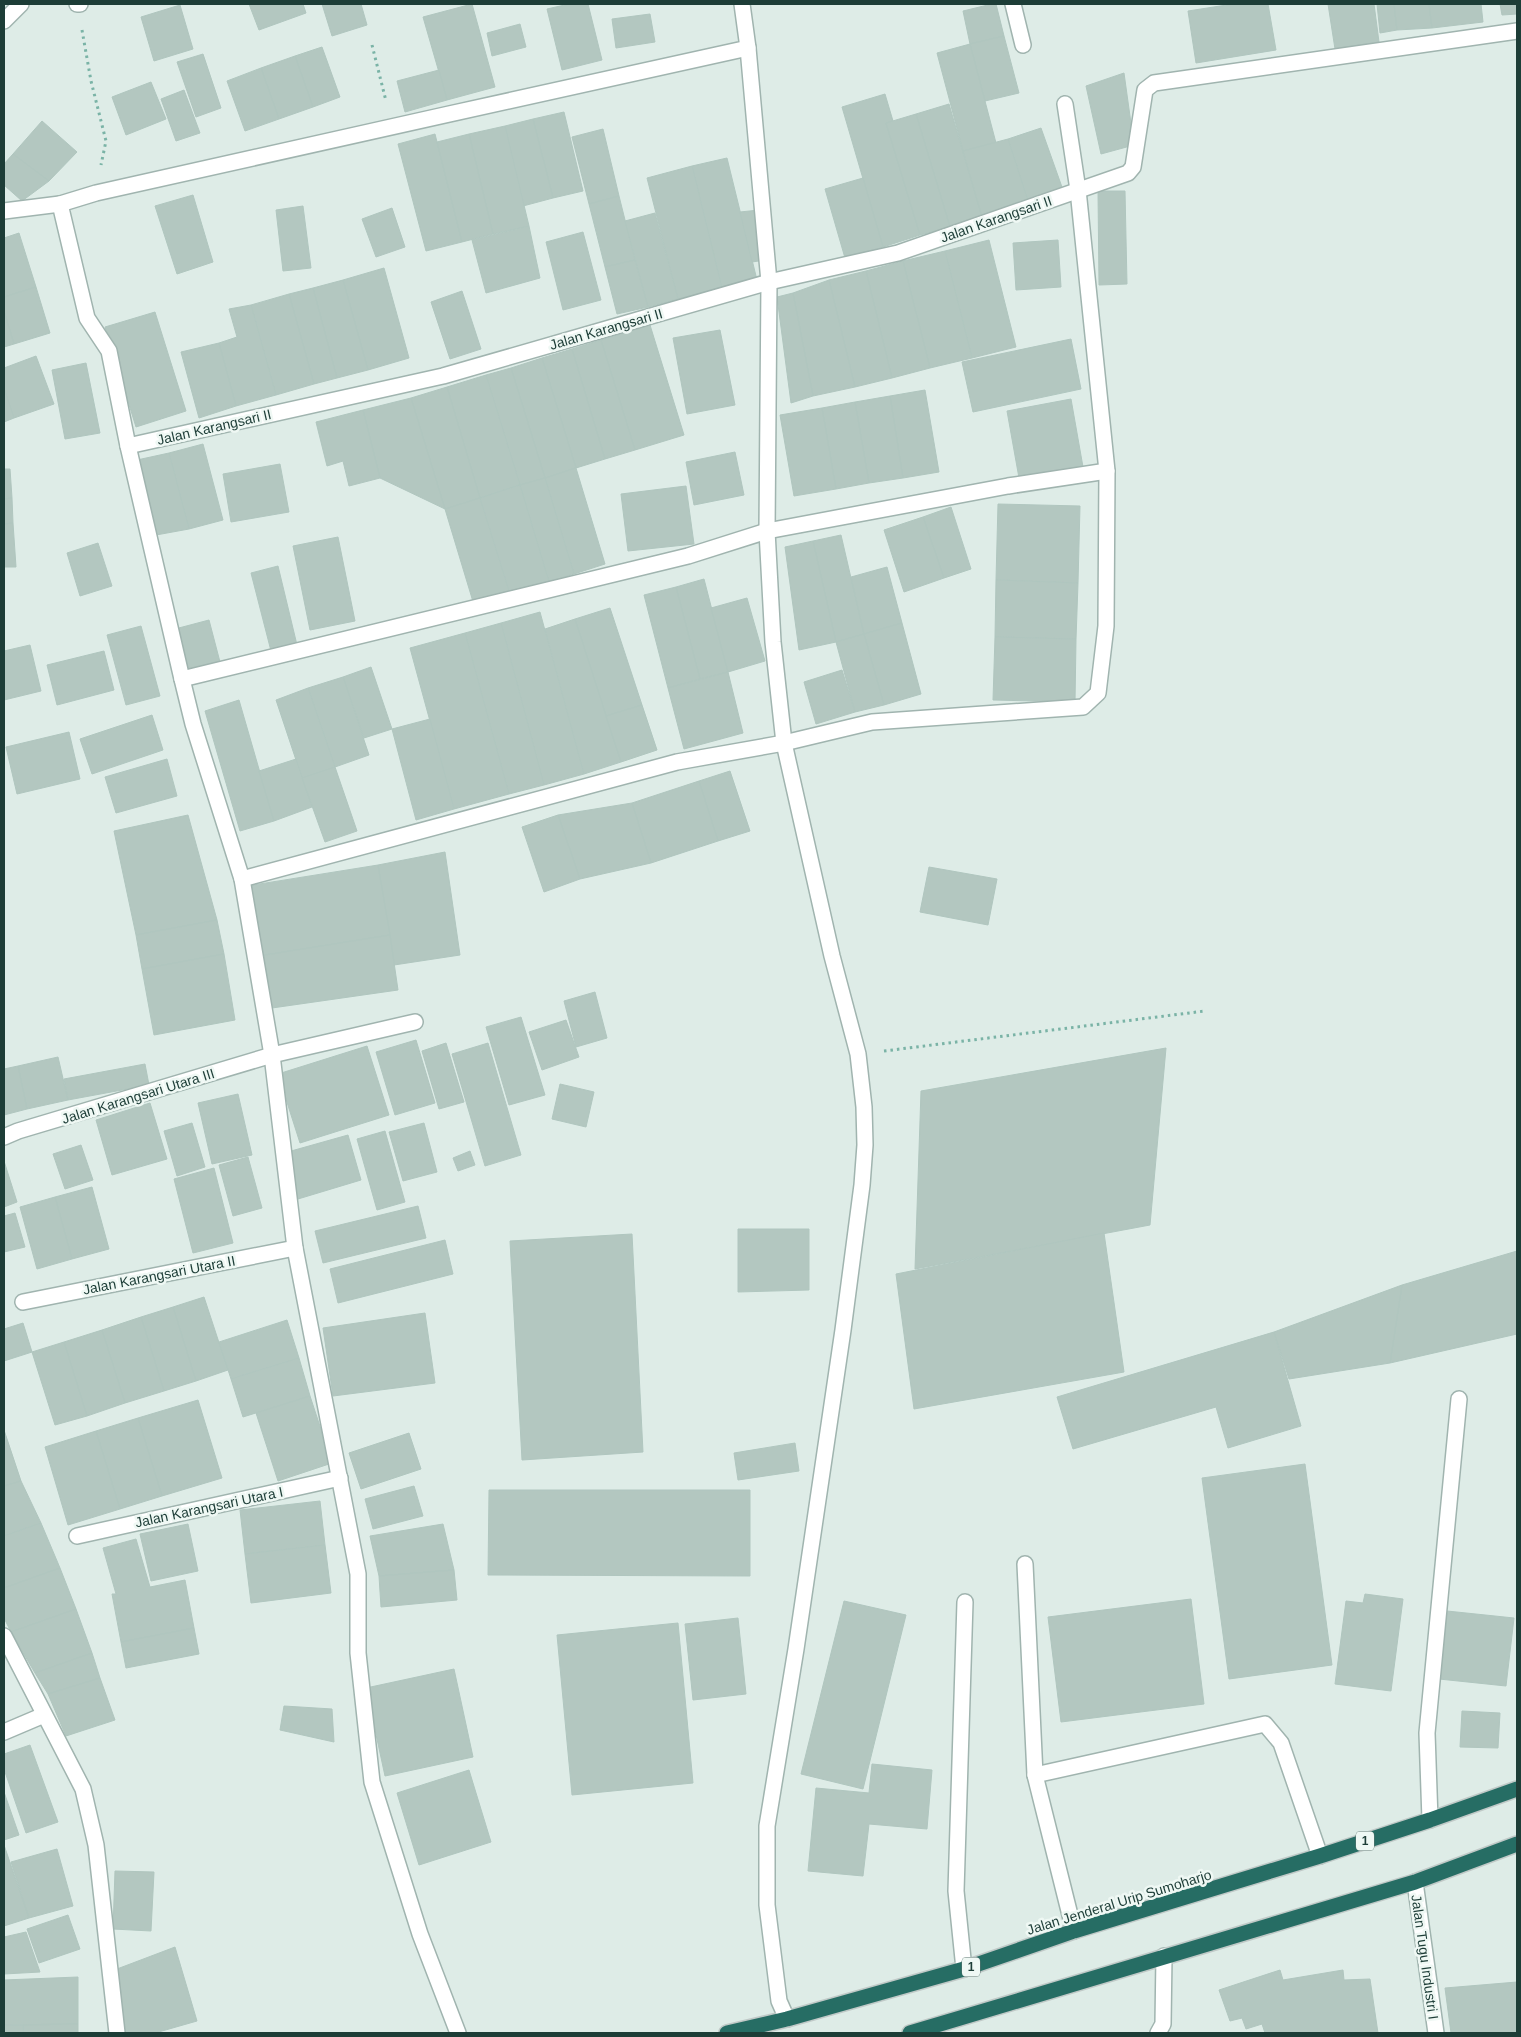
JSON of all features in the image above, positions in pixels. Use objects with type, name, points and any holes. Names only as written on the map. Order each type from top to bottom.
[{"type":"highway","name":"Jalan Jenderal Urip Sumoharjo","points":[[727,2033],[787,2019],[964,1969],[1074,1931],[1320,1856],[1517,1789]]},
{"type":"highway","points":[[910,2033],[1414,1882],[1517,1844]]},
{"type":"street","points":[[4,21],[22,4]]},
{"type":"street","points":[[742,4],[748,48],[769,282],[767,531],[773,642],[784,743],[832,956],[858,1054],[864,1107],[865,1145],[862,1185],[796,1649],[767,1826],[767,1904],[779,2001],[787,2019]]},
{"type":"street","points":[[1013,4],[1023,45]]},
{"type":"street","name":"Jalan Karangsari II","points":[[128,446],[443,376],[769,282],[898,253],[1128,173],[1133,168],[1145,90],[1154,83],[1517,31]]},
{"type":"street","points":[[4,211],[60,204],[96,193],[392,128],[511,99],[748,48]]},
{"type":"street","points":[[242,879],[677,762],[784,743],[872,722],[1084,707],[1098,693],[1106,626],[1107,471],[1078,190],[1065,104]]},
{"type":"street","points":[[60,204],[87,318],[109,351],[128,446],[193,724],[242,879],[272,1054],[295,1248],[358,1574],[358,1653],[372,1782],[420,1934],[458,2033]]},
{"type":"street","points":[[182,679],[688,556],[767,531],[1008,486],[1107,471]]},
{"type":"street","name":"Jalan Karangsari Utara III","points":[[4,1138],[18,1131],[272,1054],[415,1022]]},
{"type":"street","name":"Jalan Karangsari Utara II","points":[[23,1302],[295,1248]]},
{"type":"street","points":[[1430,1820],[1428,1733],[1459,1399]]},
{"type":"street","name":"Jalan Karangsari Utara I","points":[[77,1536],[340,1478]]},
{"type":"street","points":[[1025,1564],[1036,1776],[1074,1931]]},
{"type":"street","points":[[964,1969],[956,1891],[965,1602]]},
{"type":"street","points":[[4,1636],[83,1789],[96,1845],[117,2033]]},
{"type":"street","points":[[4,1732],[44,1715]]},
{"type":"street","points":[[1036,1776],[1264,1724],[1281,1743],[1320,1856]]},
{"type":"street","name":"Jalan Tugu Industri I","points":[[1414,1882],[1436,2033]]},
{"type":"street","points":[[1158,2033],[1163,2024],[1164,1956]]},
{"type":"path","points":[[78,4],[91,81],[106,141],[96,193]]},
{"type":"path","points":[[372,45],[392,128]]},
{"type":"path","points":[[858,1054],[1205,1011]]},
{"type":"building","points":[[249,4],[303,4],[306,13],[259,30]]},
{"type":"building","points":[[322,4],[361,4],[367,25],[332,36]]},
{"type":"building","points":[[472,4],[495,87],[447,100],[423,17]]},
{"type":"building","points":[[569,4],[588,4],[602,60],[562,70],[547,9]]},
{"type":"building","points":[[996,4],[1004,36],[970,44],[963,11]]},
{"type":"building","points":[[1233,4],[1268,4],[1276,50],[1196,63],[1188,11]]},
{"type":"building","points":[[1328,4],[1374,4],[1379,42],[1335,49]]},
{"type":"building","points":[[1377,4],[1394,4],[1397,30],[1380,33]]},
{"type":"building","points":[[1394,4],[1429,4],[1432,28],[1397,30]]},
{"type":"building","points":[[1429,4],[1481,4],[1483,22],[1432,28]]},
{"type":"building","points":[[1500,4],[1517,4],[1517,14],[1502,15]]},
{"type":"building","points":[[180,5],[193,49],[154,61],[141,17]]},
{"type":"building","points":[[650,14],[655,42],[616,48],[612,19]]},
{"type":"building","points":[[520,24],[526,47],[492,56],[487,33]]},
{"type":"building","points":[[1004,36],[1019,93],[985,101],[970,44]]},
{"type":"building","points":[[970,44],[996,143],[963,151],[937,53]]},
{"type":"building","points":[[322,47],[340,97],[313,107],[295,56]]},
{"type":"building","points":[[203,54],[221,108],[196,117],[177,62]]},
{"type":"building","points":[[295,56],[313,107],[279,119],[261,68]]},
{"type":"building","points":[[261,68],[279,119],[245,131],[227,81]]},
{"type":"building","points":[[439,70],[447,100],[405,112],[397,81]]},
{"type":"building","points":[[1124,73],[1134,145],[1101,154],[1086,86]]},
{"type":"building","points":[[151,82],[166,119],[126,135],[112,97]]},
{"type":"building","points":[[184,90],[200,133],[176,141],[161,99]]},
{"type":"building","points":[[885,94],[893,121],[886,123],[920,235],[883,247],[842,107]]},
{"type":"building","points":[[949,104],[982,217],[950,227],[916,114]]},
{"type":"building","points":[[564,112],[583,191],[553,198],[533,119]]},
{"type":"building","points":[[916,114],[950,227],[920,235],[886,123]]},
{"type":"building","points":[[533,119],[553,198],[523,206],[505,126]]},
{"type":"building","points":[[42,121],[77,152],[49,181],[13,154]]},
{"type":"building","points":[[505,126],[529,226],[493,234],[469,134]]},
{"type":"building","points":[[1041,128],[1063,190],[1028,201],[1008,139]]},
{"type":"building","points":[[603,129],[619,196],[589,204],[572,137]]},
{"type":"building","points":[[435,134],[462,242],[426,251],[398,144]]},
{"type":"building","points":[[469,134],[493,234],[462,242],[437,142]]},
{"type":"building","points":[[1008,139],[1028,201],[982,217],[963,151]]},
{"type":"building","points":[[13,154],[49,181],[22,201],[4,185],[4,164]]},
{"type":"building","points":[[727,158],[757,280],[722,288],[692,166]]},
{"type":"building","points":[[692,166],[722,288],[678,299],[647,178]]},
{"type":"building","points":[[863,178],[883,247],[845,258],[825,189]]},
{"type":"building","points":[[1098,191],[1125,191],[1127,284],[1099,285]]},
{"type":"building","points":[[193,195],[213,262],[177,274],[155,206]]},
{"type":"building","points":[[619,196],[635,260],[605,267],[589,204]]},
{"type":"building","points":[[303,206],[311,268],[283,271],[276,210]]},
{"type":"building","points":[[392,208],[405,247],[376,257],[362,219]]},
{"type":"building","points":[[759,210],[765,260],[752,262],[740,212]]},
{"type":"building","points":[[655,213],[678,299],[648,307],[625,221]]},
{"type":"building","points":[[529,226],[540,278],[486,293],[472,240]]},
{"type":"building","points":[[583,232],[601,300],[563,310],[546,242]]},
{"type":"building","points":[[19,233],[36,287],[4,297],[4,238]]},
{"type":"building","points":[[989,240],[1016,347],[972,358],[945,251]]},
{"type":"building","points":[[1058,240],[1061,287],[1016,290],[1013,243]]},
{"type":"building","points":[[945,251],[972,358],[930,368],[903,261]]},
{"type":"building","points":[[635,260],[648,307],[617,314],[605,267]]},
{"type":"building","points":[[903,261],[930,368],[892,378],[866,271]]},
{"type":"building","points":[[384,268],[409,358],[368,370],[343,280]]},
{"type":"building","points":[[866,271],[892,378],[855,387],[829,280]]},
{"type":"building","points":[[343,280],[368,370],[337,378],[313,288]]},
{"type":"building","points":[[829,280],[855,387],[813,396],[793,293]]},
{"type":"building","points":[[36,287],[50,333],[14,344],[4,311],[4,297]]},
{"type":"building","points":[[313,288],[337,378],[314,384],[289,294]]},
{"type":"building","points":[[462,291],[481,349],[450,359],[431,302]]},
{"type":"building","points":[[793,293],[813,396],[791,403],[777,297]]},
{"type":"building","points":[[289,294],[314,384],[276,395],[251,305]]},
{"type":"building","points":[[251,305],[276,395],[236,406],[219,343],[237,337],[229,309]]},
{"type":"building","points":[[4,311],[14,344],[4,347]]},
{"type":"building","points":[[155,312],[186,411],[136,427],[105,327]]},
{"type":"building","points":[[650,325],[684,435],[635,450],[601,340]]},
{"type":"building","points":[[720,330],[735,405],[687,414],[673,338]]},
{"type":"building","points":[[1071,339],[1081,389],[973,412],[962,362]]},
{"type":"building","points":[[601,340],[635,450],[605,459],[572,349]]},
{"type":"building","points":[[219,343],[236,406],[199,418],[181,352]]},
{"type":"building","points":[[572,349],[605,459],[576,468],[542,358]]},
{"type":"building","points":[[36,356],[54,404],[14,418],[4,388],[4,368]]},
{"type":"building","points":[[542,358],[576,468],[545,478],[511,368]]},
{"type":"building","points":[[86,363],[100,433],[65,439],[52,370]]},
{"type":"building","points":[[511,368],[545,478],[520,485],[486,375]]},
{"type":"building","points":[[486,375],[520,485],[480,498],[447,387]]},
{"type":"building","points":[[447,387],[480,498],[445,509],[411,398]]},
{"type":"building","points":[[4,388],[14,418],[4,422]]},
{"type":"building","points":[[925,390],[939,472],[903,478],[890,396]]},
{"type":"building","points":[[890,396],[903,478],[869,483],[855,402]]},
{"type":"building","points":[[411,398],[445,509],[380,478],[363,410]]},
{"type":"building","points":[[1071,399],[1083,467],[1019,478],[1007,411]]},
{"type":"building","points":[[855,402],[869,483],[836,489],[822,408]]},
{"type":"building","points":[[822,408],[836,489],[794,496],[780,415]]},
{"type":"building","points":[[363,410],[380,478],[349,486],[343,461],[327,466],[316,422]]},
{"type":"building","points":[[203,444],[223,520],[189,529],[169,453]]},
{"type":"building","points":[[735,452],[744,495],[694,505],[686,462]]},
{"type":"building","points":[[169,453],[189,529],[156,535],[137,460]]},
{"type":"building","points":[[280,464],[289,512],[231,522],[223,474]]},
{"type":"building","points":[[576,468],[605,564],[574,574],[545,478]]},
{"type":"building","points":[[4,469],[10,469],[12,498],[4,499]]},
{"type":"building","points":[[545,478],[574,574],[549,582],[520,485]]},
{"type":"building","points":[[520,485],[549,582],[510,594],[480,498]]},
{"type":"building","points":[[686,486],[694,544],[628,551],[621,494]]},
{"type":"building","points":[[12,498],[13,523],[4,524],[4,499]]},
{"type":"building","points":[[480,498],[510,594],[474,605],[445,509]]},
{"type":"building","points":[[998,504],[1080,506],[1078,583],[996,580]]},
{"type":"building","points":[[951,507],[971,569],[944,578],[923,517]]},
{"type":"building","points":[[923,517],[944,578],[904,592],[884,530]]},
{"type":"building","points":[[13,523],[16,567],[4,567],[4,524]]},
{"type":"building","points":[[841,535],[864,634],[836,642],[813,541]]},
{"type":"building","points":[[338,537],[355,621],[310,630],[293,546]]},
{"type":"building","points":[[813,541],[836,642],[799,650],[785,547]]},
{"type":"building","points":[[98,543],[112,586],[80,596],[67,553]]},
{"type":"building","points":[[278,566],[297,645],[271,651],[251,573]]},
{"type":"building","points":[[887,567],[902,623],[864,634],[851,577]]},
{"type":"building","points":[[704,579],[728,672],[700,679],[676,587]]},
{"type":"building","points":[[996,580],[1078,583],[1076,639],[995,637]]},
{"type":"building","points":[[676,587],[700,679],[668,688],[644,595]]},
{"type":"building","points":[[747,598],[765,661],[728,672],[711,608]]},
{"type":"building","points":[[610,608],[642,705],[606,716],[575,619]]},
{"type":"building","points":[[540,612],[584,774],[544,785],[501,623]]},
{"type":"building","points":[[575,619],[621,762],[584,774],[545,629]]},
{"type":"building","points":[[209,620],[220,662],[187,671],[175,629]]},
{"type":"building","points":[[501,623],[544,785],[509,794],[465,633]]},
{"type":"building","points":[[902,623],[921,694],[884,705],[864,634]]},
{"type":"building","points":[[141,626],[160,696],[126,705],[107,635]]},
{"type":"building","points":[[465,633],[509,794],[454,809],[410,648]]},
{"type":"building","points":[[864,634],[884,705],[855,712],[836,642]]},
{"type":"building","points":[[995,637],[1076,639],[1075,702],[993,700]]},
{"type":"building","points":[[30,645],[41,691],[4,700],[4,651]]},
{"type":"building","points":[[104,651],[114,690],[57,705],[47,665]]},
{"type":"building","points":[[371,667],[392,729],[364,738],[343,677]]},
{"type":"building","points":[[842,670],[855,712],[816,724],[804,682]]},
{"type":"building","points":[[728,672],[743,733],[684,749],[668,688]]},
{"type":"building","points":[[343,677],[369,755],[335,767],[308,688]]},
{"type":"building","points":[[308,688],[335,767],[302,778],[276,700]]},
{"type":"building","points":[[239,700],[274,821],[240,831],[205,711]]},
{"type":"building","points":[[642,705],[657,750],[621,762],[606,716]]},
{"type":"building","points":[[152,715],[163,750],[92,774],[80,739]]},
{"type":"building","points":[[430,719],[454,809],[416,820],[392,729]]},
{"type":"building","points":[[69,732],[80,779],[17,794],[6,747]]},
{"type":"building","points":[[167,759],[177,796],[116,813],[105,777]]},
{"type":"building","points":[[296,759],[312,807],[274,821],[259,771]]},
{"type":"building","points":[[335,767],[357,831],[325,842],[302,778]]},
{"type":"building","points":[[730,771],[750,831],[718,841],[699,781]]},
{"type":"building","points":[[699,781],[718,841],[651,863],[632,803]]},
{"type":"building","points":[[632,803],[651,863],[580,879],[558,815]]},
{"type":"building","points":[[188,815],[217,920],[136,935],[114,831]]},
{"type":"building","points":[[558,815],[580,879],[544,892],[522,827]]},
{"type":"building","points":[[445,852],[460,955],[394,965],[378,865]]},
{"type":"building","points":[[378,865],[390,935],[259,956],[247,886]]},
{"type":"building","points":[[929,867],[997,879],[988,925],[920,912]]},
{"type":"building","points":[[217,920],[224,954],[142,969],[136,935]]},
{"type":"building","points":[[390,935],[398,990],[265,1009],[259,956]]},
{"type":"building","points":[[224,954],[235,1020],[154,1035],[142,969]]},
{"type":"building","points":[[595,992],[607,1038],[576,1047],[564,1001]]},
{"type":"building","points":[[521,1017],[545,1095],[509,1105],[486,1027]]},
{"type":"building","points":[[566,1020],[579,1057],[542,1070],[529,1032]]},
{"type":"building","points":[[416,1040],[435,1103],[395,1115],[376,1052]]},
{"type":"building","points":[[446,1043],[464,1102],[439,1109],[422,1051]]},
{"type":"building","points":[[488,1043],[521,1155],[485,1166],[452,1054]]},
{"type":"building","points":[[367,1046],[389,1115],[300,1143],[278,1074]]},
{"type":"building","points":[[1166,1048],[1150,1225],[915,1269],[921,1091]]},
{"type":"building","points":[[58,1057],[68,1100],[27,1109],[18,1066]]},
{"type":"building","points":[[145,1064],[149,1085],[68,1100],[64,1079]]},
{"type":"building","points":[[18,1066],[27,1109],[4,1115],[4,1069]]},
{"type":"building","points":[[560,1084],[594,1092],[586,1127],[552,1119]]},
{"type":"building","points":[[238,1094],[252,1155],[212,1164],[198,1103]]},
{"type":"building","points":[[150,1103],[167,1159],[112,1175],[96,1120]]},
{"type":"building","points":[[192,1123],[205,1167],[177,1176],[164,1131]]},
{"type":"building","points":[[424,1123],[437,1172],[403,1181],[389,1132]]},
{"type":"building","points":[[385,1131],[405,1202],[377,1210],[357,1139]]},
{"type":"building","points":[[348,1135],[361,1180],[298,1199],[284,1153]]},
{"type":"building","points":[[81,1145],[93,1180],[65,1189],[53,1154]]},
{"type":"building","points":[[470,1151],[475,1165],[458,1171],[453,1158]]},
{"type":"building","points":[[248,1157],[262,1208],[233,1216],[219,1165]]},
{"type":"building","points":[[4,1161],[17,1202],[4,1207]]},
{"type":"building","points":[[214,1168],[233,1243],[193,1253],[174,1179]]},
{"type":"building","points":[[92,1187],[109,1249],[72,1259],[55,1197]]},
{"type":"building","points":[[55,1197],[72,1259],[37,1269],[20,1207]]},
{"type":"building","points":[[418,1206],[426,1238],[323,1263],[315,1231]]},
{"type":"building","points":[[15,1213],[25,1247],[4,1252],[4,1216]]},
{"type":"building","points":[[738,1229],[809,1229],[809,1290],[738,1292]]},
{"type":"building","points":[[1104,1233],[1124,1372],[914,1409],[896,1274]]},
{"type":"building","points":[[632,1234],[643,1452],[522,1460],[510,1241]]},
{"type":"building","points":[[445,1240],[453,1274],[338,1303],[330,1269]]},
{"type":"building","points":[[1517,1251],[1517,1334],[1390,1363],[1402,1285]]},
{"type":"building","points":[[1402,1285],[1390,1363],[1289,1379],[1274,1332]]},
{"type":"building","points":[[204,1297],[228,1370],[196,1381],[173,1307]]},
{"type":"building","points":[[173,1307],[196,1381],[164,1391],[141,1317]]},
{"type":"building","points":[[425,1313],[435,1383],[333,1396],[323,1328]]},
{"type":"building","points":[[141,1317],[164,1391],[125,1403],[102,1330]]},
{"type":"building","points":[[287,1320],[299,1358],[231,1379],[219,1342]]},
{"type":"building","points":[[23,1323],[32,1352],[4,1361],[4,1329]]},
{"type":"building","points":[[102,1330],[125,1403],[87,1416],[64,1342]]},
{"type":"building","points":[[1274,1332],[1301,1426],[1228,1448],[1216,1407],[1073,1449],[1057,1397]]},
{"type":"building","points":[[64,1342],[87,1416],[55,1425],[32,1352]]},
{"type":"building","points":[[299,1358],[310,1396],[243,1417],[231,1379]]},
{"type":"building","points":[[310,1396],[332,1463],[278,1481],[256,1413]]},
{"type":"building","points":[[198,1400],[222,1478],[162,1496],[138,1418]]},
{"type":"building","points":[[138,1418],[162,1496],[120,1509],[96,1431]]},
{"type":"building","points":[[4,1430],[21,1481],[4,1486]]},
{"type":"building","points":[[96,1431],[120,1509],[68,1525],[45,1447]]},
{"type":"building","points":[[409,1433],[421,1469],[361,1489],[349,1453]]},
{"type":"building","points":[[795,1443],[799,1471],[738,1480],[734,1453]]},
{"type":"building","points":[[1305,1464],[1332,1665],[1229,1679],[1202,1478]]},
{"type":"building","points":[[21,1481],[41,1523],[4,1536],[4,1486]]},
{"type":"building","points":[[414,1486],[423,1516],[373,1529],[365,1499]]},
{"type":"building","points":[[489,1490],[750,1490],[750,1576],[488,1575]]},
{"type":"building","points":[[320,1501],[325,1545],[245,1554],[240,1510]]},
{"type":"building","points":[[41,1523],[60,1568],[4,1588],[4,1536]]},
{"type":"building","points":[[188,1524],[198,1571],[151,1581],[140,1534]]},
{"type":"building","points":[[443,1524],[454,1570],[379,1576],[370,1536]]},
{"type":"building","points":[[136,1539],[150,1587],[185,1580],[194,1628],[121,1642],[112,1594],[116,1594],[103,1548]]},
{"type":"building","points":[[325,1545],[331,1593],[251,1603],[245,1554]]},
{"type":"building","points":[[60,1568],[76,1609],[11,1632],[4,1618],[4,1588]]},
{"type":"building","points":[[454,1570],[457,1600],[381,1607],[379,1576]]},
{"type":"building","points":[[1365,1594],[1403,1599],[1391,1691],[1335,1684],[1346,1601],[1363,1603]]},
{"type":"building","points":[[1191,1599],[1204,1704],[1061,1722],[1048,1617]]},
{"type":"building","points":[[844,1601],[906,1615],[863,1789],[801,1774]]},
{"type":"building","points":[[76,1609],[92,1653],[35,1673],[11,1632]]},
{"type":"building","points":[[1447,1611],[1514,1618],[1506,1686],[1439,1679]]},
{"type":"building","points":[[738,1618],[746,1694],[693,1700],[685,1624]]},
{"type":"building","points":[[678,1623],[693,1783],[572,1795],[557,1635]]},
{"type":"building","points":[[194,1628],[199,1654],[126,1668],[121,1642]]},
{"type":"building","points":[[92,1653],[100,1678],[48,1694],[35,1673]]},
{"type":"building","points":[[454,1669],[473,1757],[385,1776],[366,1688]]},
{"type":"building","points":[[100,1678],[115,1720],[66,1736],[48,1694]]},
{"type":"building","points":[[284,1706],[332,1709],[334,1742],[280,1730]]},
{"type":"building","points":[[1462,1711],[1500,1713],[1498,1748],[1460,1747]]},
{"type":"building","points":[[30,1745],[58,1822],[26,1833],[4,1769],[4,1754]]},
{"type":"building","points":[[872,1764],[932,1770],[927,1829],[869,1824],[863,1876],[808,1871],[816,1788],[869,1793]]},
{"type":"building","points":[[469,1770],[491,1842],[419,1865],[397,1793]]},
{"type":"building","points":[[4,1792],[19,1835],[4,1840]]},
{"type":"building","points":[[4,1845],[29,1918],[4,1926]]},
{"type":"building","points":[[57,1849],[73,1906],[29,1918],[11,1862]]},
{"type":"building","points":[[115,1871],[154,1872],[151,1931],[113,1929]]},
{"type":"building","points":[[68,1915],[80,1949],[39,1963],[27,1929]]},
{"type":"building","points":[[26,1932],[40,1972],[4,1974],[4,1937]]},
{"type":"building","points":[[175,1947],[197,2021],[155,2033],[125,2033],[117,1969]]},
{"type":"building","points":[[1280,1970],[1283,1980],[1343,1970],[1344,1980],[1370,1979],[1378,2033],[1265,2033],[1262,2024],[1246,2029],[1242,2018],[1230,2021],[1219,1990]]},
{"type":"building","points":[[78,1977],[78,2024],[4,2025],[4,1980]]},
{"type":"building","points":[[1517,1982],[1517,2033],[1451,2033],[1445,1988]]},
{"type":"building","points":[[78,2024],[78,2033],[23,2033],[23,2025]]},
{"type":"building","points":[[4,2025],[23,2025],[23,2033],[4,2033]]}]
